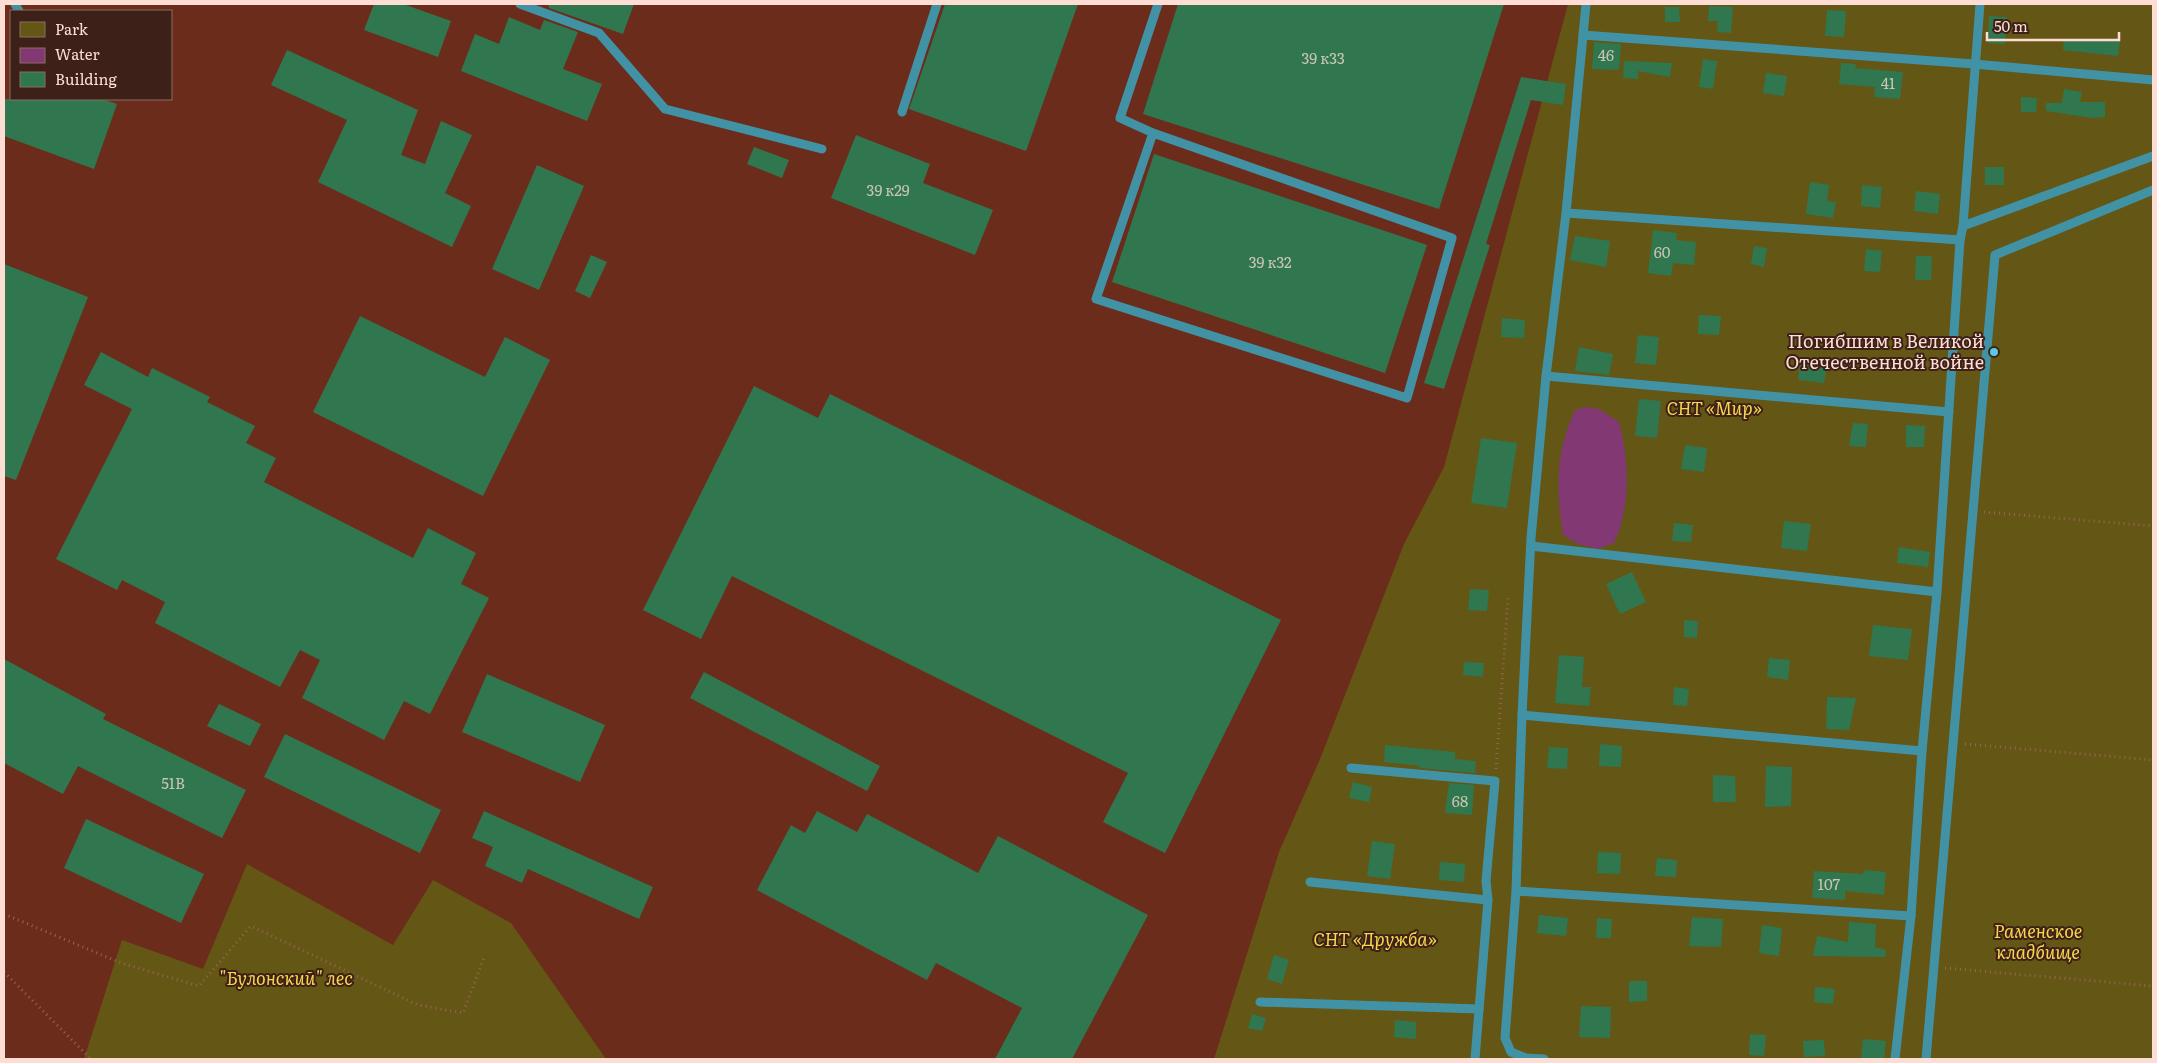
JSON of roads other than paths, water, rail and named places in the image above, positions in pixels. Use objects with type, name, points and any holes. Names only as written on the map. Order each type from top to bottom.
[{"type":"lane","points":[[520,4],[599,33],[665,109],[822,149]]},
{"type":"lane","points":[[902,112],[937,4]]},
{"type":"lane","points":[[1153,133],[1096,299],[1407,398],[1452,238],[1153,133],[1120,118],[1158,4]]},
{"type":"lane","points":[[1544,1059],[1526,1058],[1511,1052],[1505,1038],[1516,891],[1522,715],[1531,546],[1546,376],[1566,213],[1586,4]]},
{"type":"lane","points":[[1895,1059],[1911,916],[1922,751],[1937,592],[1960,240],[1963,226],[1980,4]]},
{"type":"lane","points":[[1583,35],[1974,64],[2153,80]]},
{"type":"lane","points":[[1963,226],[2153,156]]},
{"type":"lane","points":[[1926,1059],[1995,256],[2153,190]]},
{"type":"lane","points":[[1566,213],[1960,240]]},
{"type":"lane","points":[[1546,376],[1949,412]]},
{"type":"lane","points":[[1531,546],[1937,592]]},
{"type":"lane","points":[[1522,715],[1922,751]]},
{"type":"lane","points":[[1351,768],[1495,781],[1486,881],[1488,900],[1475,1059]]},
{"type":"lane","points":[[1310,882],[1488,900]]},
{"type":"lane","points":[[1516,891],[1911,916]]},
{"type":"lane","points":[[1260,1002],[1479,1009]]},
{"type":"water","points":[[1586,407],[1599,409],[1619,422],[1625,452],[1626,499],[1620,529],[1614,543],[1598,549],[1578,544],[1563,535],[1559,502],[1559,472],[1568,426],[1575,410]]},
{"type":"place","name":"Погибшим в Великой Отечественной войне","points":[[1994,352]]},
{"type":"park label","name":"СНТ «Мир»","points":[[1714,409]]},
{"type":"park label","name":"СНТ «Дружба»","points":[[1375,940]]},
{"type":"park label","name":"Раменское кладбище","points":[[2038,942]]},
{"type":"park label","name":"\"Булонский\" лес","points":[[286,979]]}]
